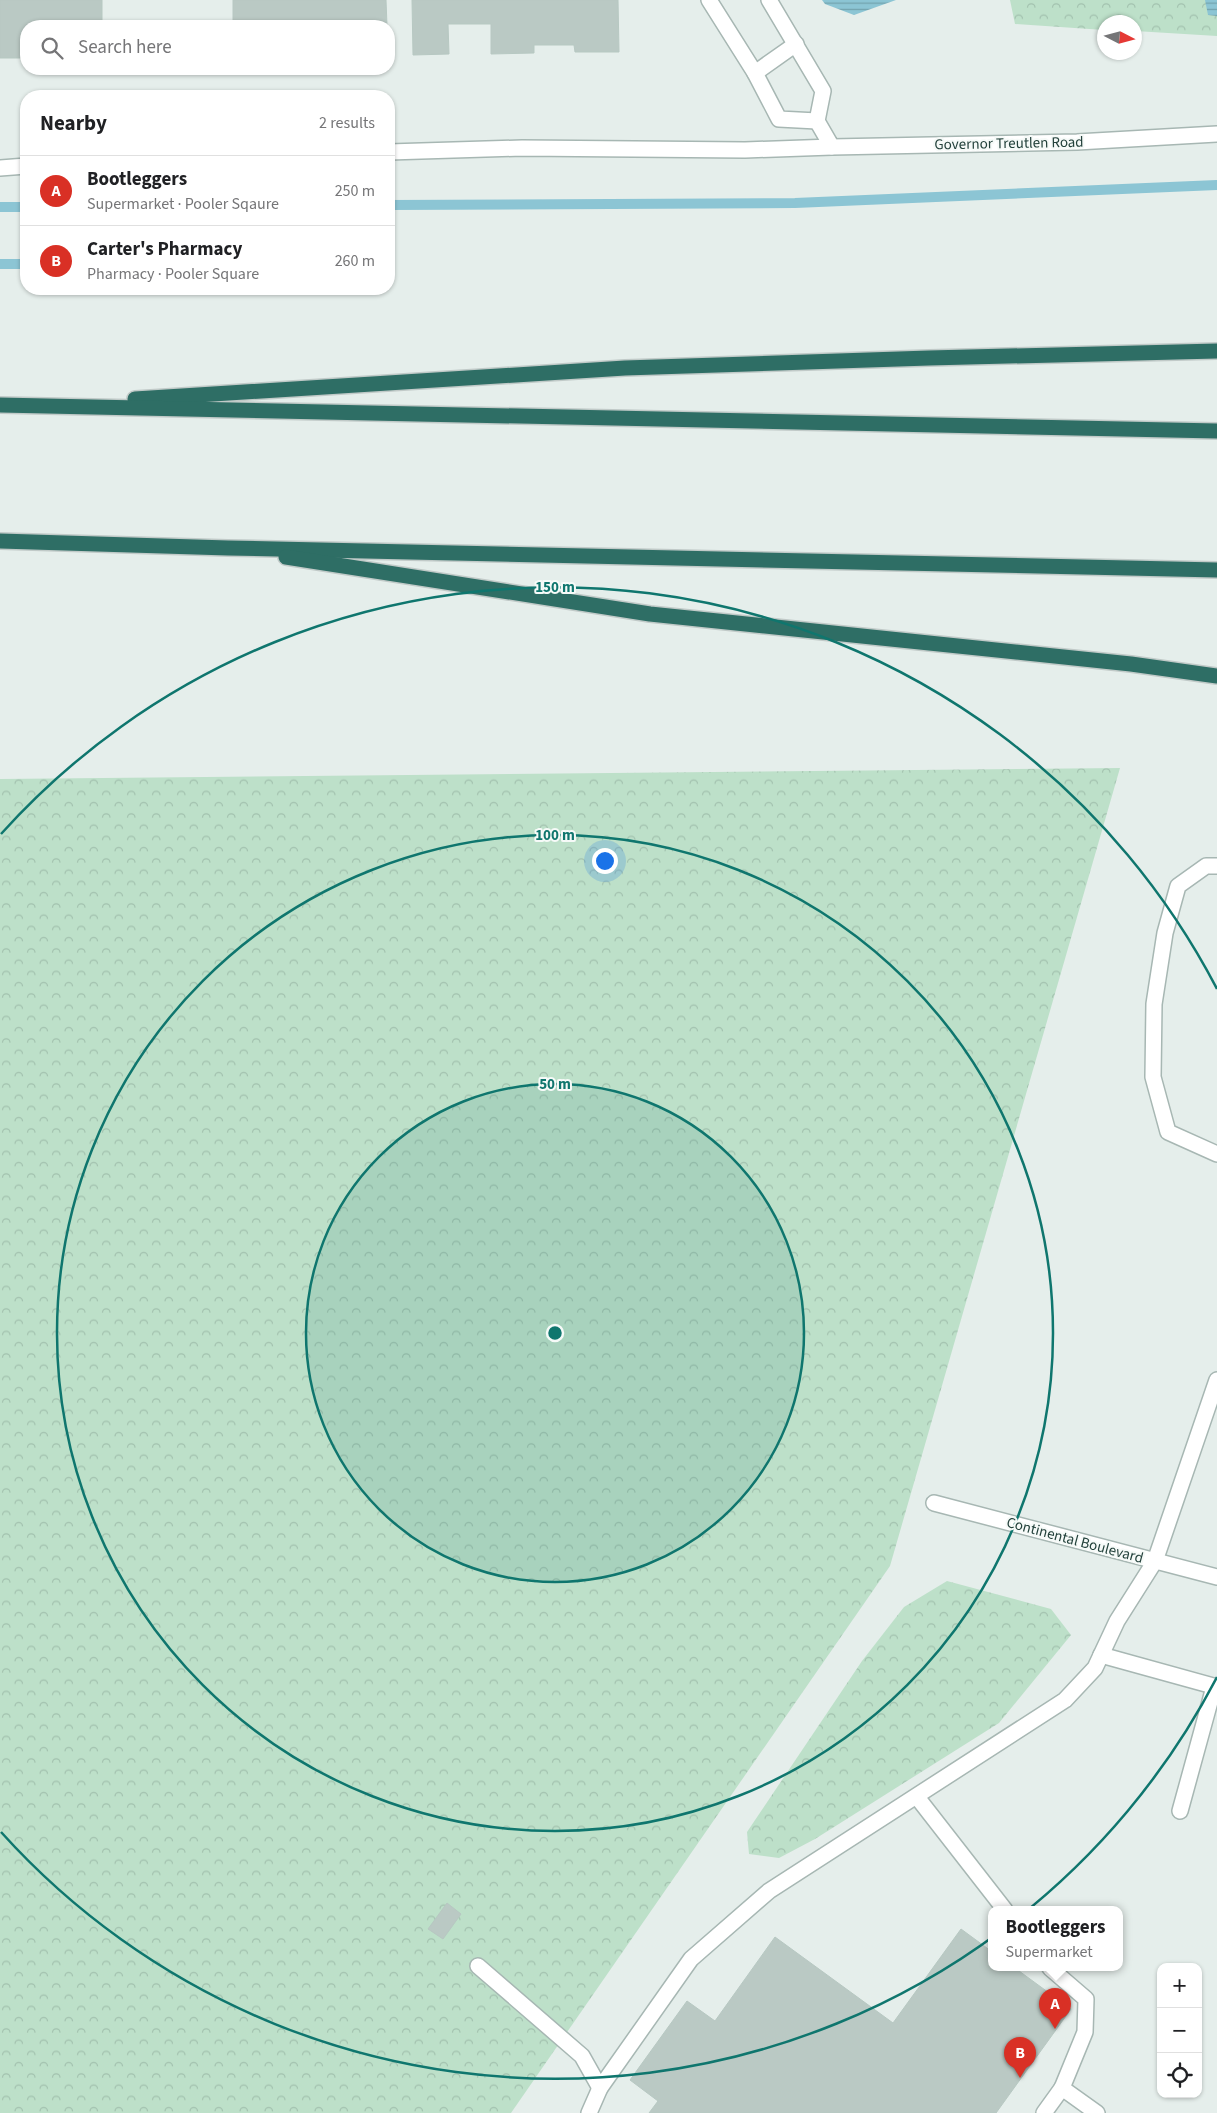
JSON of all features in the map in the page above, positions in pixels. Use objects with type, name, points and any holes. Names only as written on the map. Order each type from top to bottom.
[{"type":"highway","points":[[36,406],[625,368],[1217,351]]},
{"type":"highway","points":[[0,405],[1217,431]]},
{"type":"highway","points":[[0,541],[228,548],[1217,570]]},
{"type":"highway","points":[[228,548],[650,614],[1121,663],[1217,676]]},
{"type":"street","points":[[708,0],[755,73],[779,119],[817,121]]},
{"type":"street","points":[[769,0],[822,91],[817,121],[832,147]]},
{"type":"street","points":[[755,73],[796,44]]},
{"type":"street","name":"Governor Treutlen Road","points":[[395,152],[522,148],[745,150],[1077,142],[1217,134]]},
{"type":"street","points":[[0,168],[20,166]]},
{"type":"street","points":[[1217,866],[1206,866],[1178,886],[1164,933],[1154,1004],[1153,1077],[1168,1132],[1217,1154]]},
{"type":"street","points":[[589,2113],[600,2088],[691,1959],[769,1891],[1065,1700],[1094,1668],[1117,1621],[1155,1561],[1217,1381]]},
{"type":"street","name":"Continental Boulevard","points":[[934,1503],[1217,1577]]},
{"type":"street","points":[[1101,1655],[1215,1687],[1180,1812]]},
{"type":"street","points":[[917,1796],[1002,1906]]},
{"type":"street","points":[[478,1966],[582,2056],[600,2088]]},
{"type":"street","points":[[1044,2113],[1062,2088],[1085,2032],[1086,2000],[1053,1971]]},
{"type":"street","points":[[1062,2088],[1097,2113]]},
{"type":"green space","points":[[1010,0],[1217,0],[1217,36],[1142,31],[1142,15],[1097,15],[1097,30],[1015,24]]},
{"type":"green space","points":[[1120,768],[890,1566],[511,2113],[0,2113],[0,779]]},
{"type":"green space","points":[[947,1581],[1051,1609],[1071,1635],[999,1723],[815,1839],[779,1858],[749,1854],[747,1832],[862,1661],[904,1607]]},
{"type":"water","points":[[822,0],[896,0],[854,15],[825,4]]},
{"type":"water","points":[[1205,0],[1217,0],[1217,16],[1208,15]]},
{"type":"building","points":[[0,0],[102,0],[102,20],[20,20],[20,58],[0,58]]},
{"type":"building","points":[[233,0],[386,0],[387,20],[233,20]]},
{"type":"building","points":[[412,0],[618,0],[619,52],[575,52],[574,45],[534,45],[534,53],[491,54],[491,24],[448,24],[449,54],[413,55]]},
{"type":"building","points":[[447,1903],[461,1914],[443,1939],[428,1929]]},
{"type":"building","points":[[961,1929],[988,1949],[988,1971],[1019,1971],[1071,2009],[996,2113],[649,2113],[658,2101],[630,2080],[687,2001],[715,2021],[775,1937],[893,2023]]},
{"type":"waterway","points":[[395,205],[795,203],[1217,185]]},
{"type":"waterway","points":[[0,207],[20,207]]},
{"type":"waterway","points":[[0,264],[20,264]]},
{"type":"place","name":"Bootleggers","points":[[1055,2029]]},
{"type":"place","name":"Carter's Pharmacy","points":[[1020,2078]]}]
